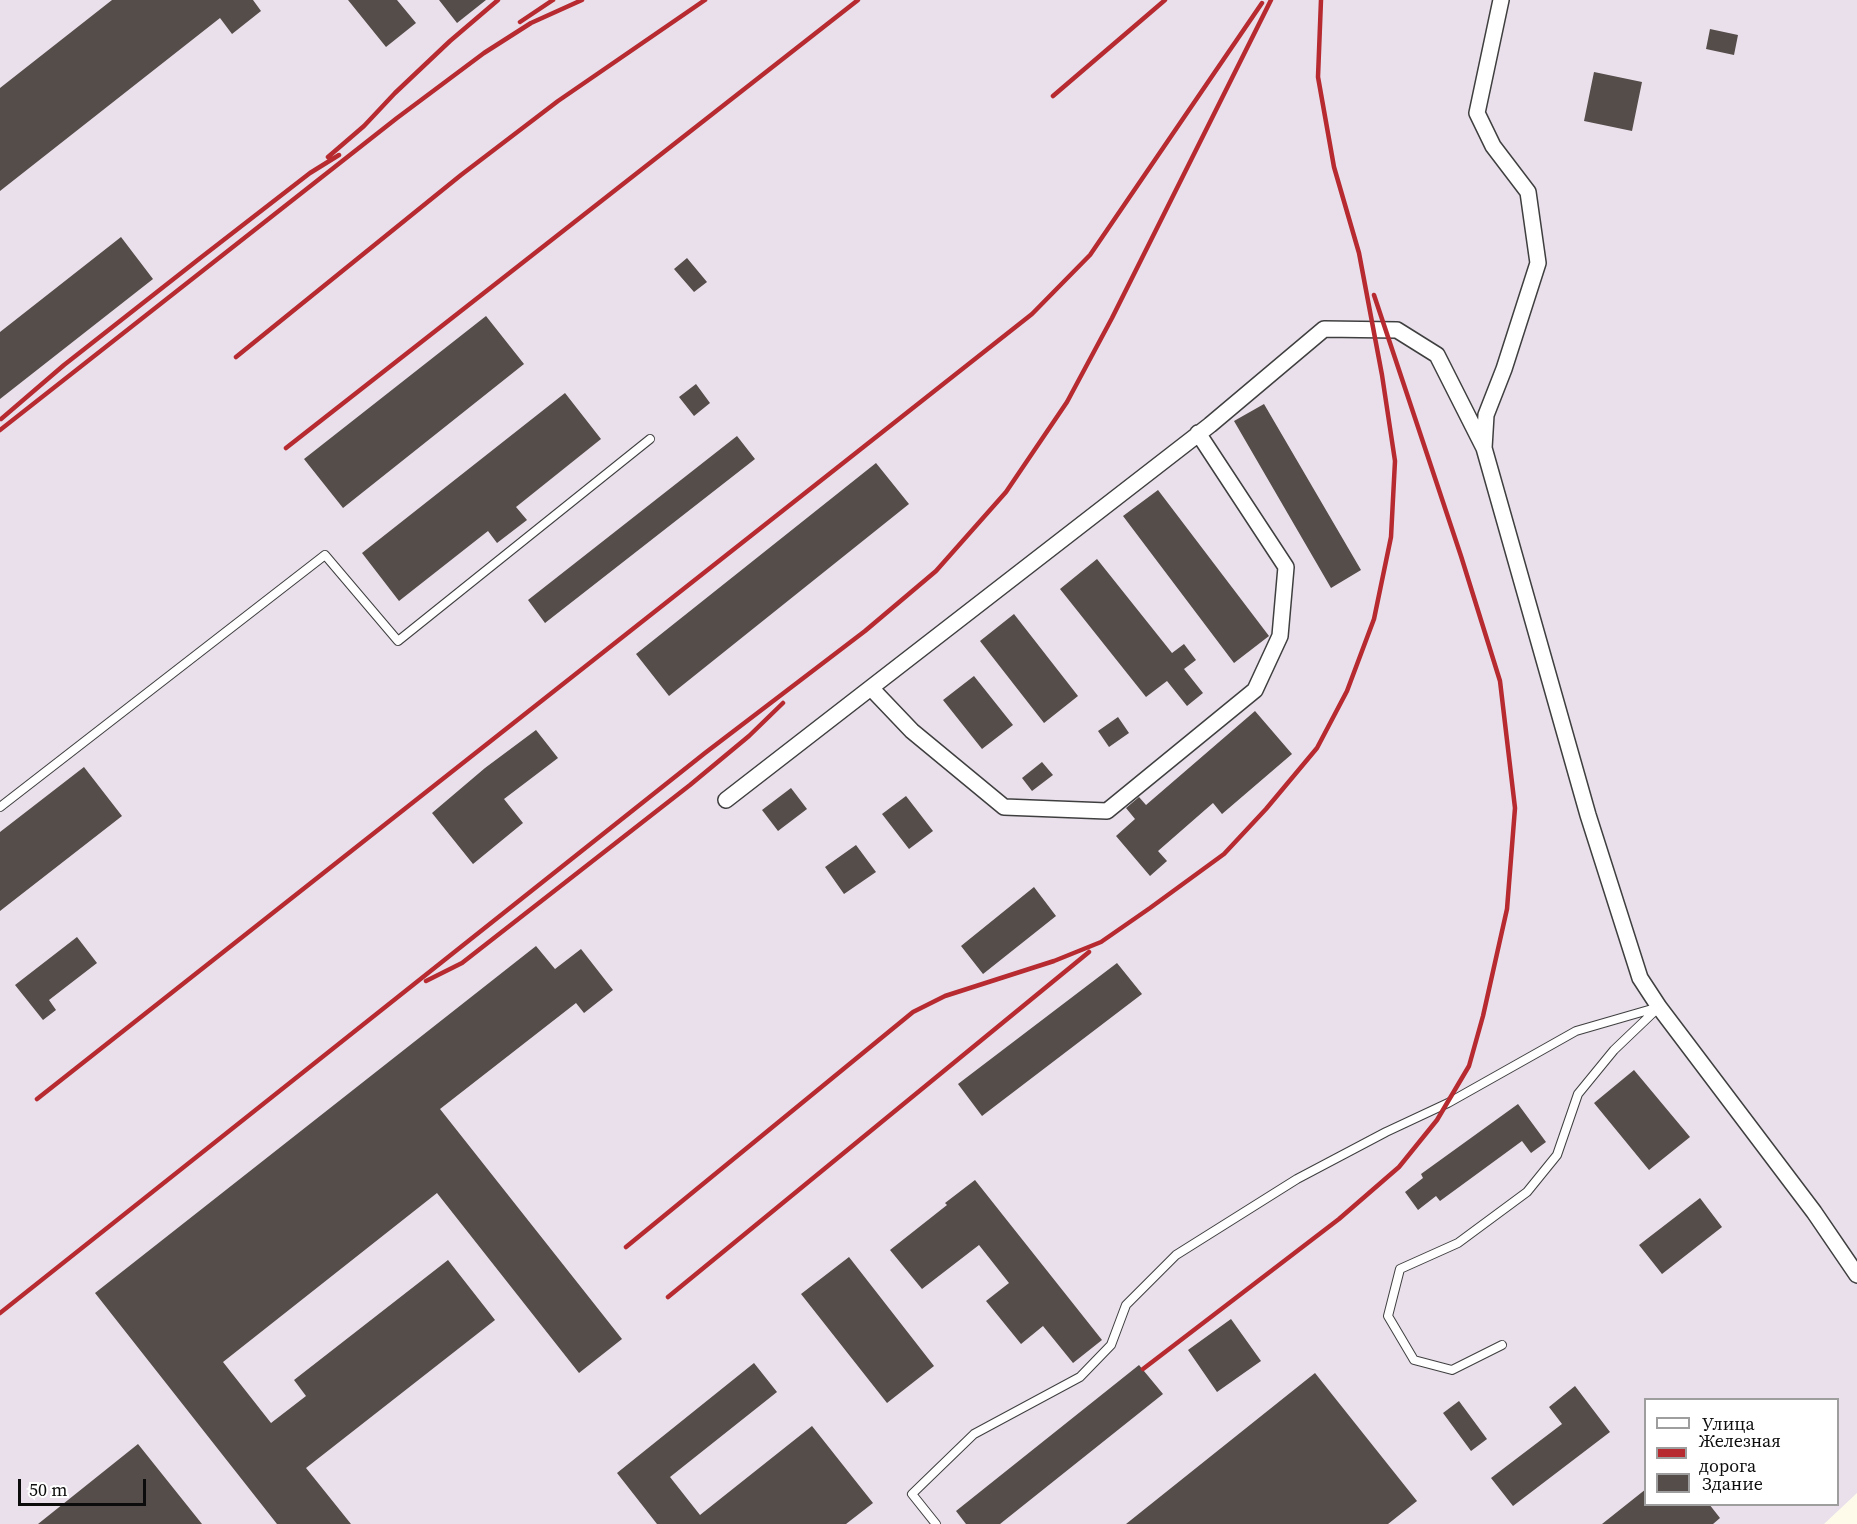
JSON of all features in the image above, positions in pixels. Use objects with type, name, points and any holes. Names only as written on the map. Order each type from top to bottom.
[{"type":"street","points":[[1484,448],[1486,415],[1504,369],[1538,263],[1528,192],[1493,146],[1477,113],[1501,0]]},
{"type":"street","points":[[726,800],[1198,434],[1324,328],[1397,330],[1437,355],[1484,448],[1588,815],[1640,978],[1659,1007],[1814,1212],[1857,1275]]},
{"type":"street","points":[[871,688],[912,730],[1004,807],[1107,810],[1255,690],[1280,636],[1286,567],[1198,434]]},
{"type":"lane","points":[[0,807],[325,555],[398,642],[650,439]]},
{"type":"lane","points":[[1502,1345],[1452,1370],[1414,1360],[1388,1316],[1400,1269],[1458,1243],[1527,1192],[1557,1155],[1578,1094],[1614,1050],[1659,1007]]},
{"type":"lane","points":[[936,1524],[912,1494],[974,1434],[1080,1377],[1111,1345],[1126,1305],[1176,1255],[1297,1179],[1448,1102],[1576,1031],[1659,1007]]},
{"type":"shaded area","points":[[0,0],[1857,0],[1857,1493],[1824,1524],[0,1524]]},
{"type":"building","points":[[112,0],[253,0],[261,11],[232,34],[220,18],[0,191],[0,88]]},
{"type":"building","points":[[348,0],[397,0],[416,23],[386,47]]},
{"type":"building","points":[[439,0],[486,0],[457,23]]},
{"type":"building","points":[[1710,29],[1738,35],[1734,55],[1706,49]]},
{"type":"building","points":[[1594,72],[1642,82],[1632,131],[1584,121]]},
{"type":"building","points":[[121,237],[153,279],[0,399],[0,332]]},
{"type":"building","points":[[687,258],[707,282],[694,292],[674,269]]},
{"type":"building","points":[[486,316],[524,364],[343,508],[304,459]]},
{"type":"building","points":[[696,384],[710,403],[694,416],[679,397]]},
{"type":"building","points":[[565,393],[601,439],[516,507],[527,520],[497,543],[488,531],[399,601],[362,553]]},
{"type":"building","points":[[1264,404],[1361,570],[1331,588],[1234,421]]},
{"type":"building","points":[[737,436],[755,459],[545,623],[528,600]]},
{"type":"building","points":[[876,463],[909,504],[669,696],[636,654]]},
{"type":"building","points":[[1158,490],[1269,636],[1234,663],[1123,516]]},
{"type":"building","points":[[1097,559],[1172,653],[1184,644],[1196,660],[1184,669],[1203,693],[1187,706],[1167,681],[1146,697],[1060,589]]},
{"type":"building","points":[[1014,614],[1078,696],[1044,723],[980,641]]},
{"type":"building","points":[[974,676],[1013,725],[982,749],[943,700]]},
{"type":"building","points":[[1255,711],[1292,754],[1222,814],[1213,803],[1158,851],[1167,861],[1150,876],[1116,836],[1135,819],[1126,808],[1139,797],[1146,805]]},
{"type":"building","points":[[1118,717],[1129,733],[1109,747],[1098,731]]},
{"type":"building","points":[[536,730],[558,758],[504,799],[523,823],[473,864],[432,813],[485,768]]},
{"type":"building","points":[[1042,762],[1053,775],[1032,791],[1022,778]]},
{"type":"building","points":[[84,767],[122,816],[0,911],[0,832]]},
{"type":"building","points":[[791,788],[807,809],[778,831],[762,810]]},
{"type":"building","points":[[906,796],[933,831],[909,849],[882,814]]},
{"type":"building","points":[[856,845],[876,872],[844,894],[825,867]]},
{"type":"building","points":[[1034,887],[1056,916],[983,974],[961,946]]},
{"type":"building","points":[[77,937],[97,963],[49,1000],[56,1010],[43,1020],[15,985]]},
{"type":"building","points":[[536,946],[555,969],[581,949],[613,990],[584,1013],[576,1003],[440,1109],[622,1339],[579,1373],[437,1193],[223,1362],[271,1423],[306,1396],[294,1380],[448,1260],[495,1320],[306,1468],[351,1524],[277,1524],[95,1293]]},
{"type":"building","points":[[1117,963],[1142,994],[982,1116],[958,1084]]},
{"type":"building","points":[[1634,1070],[1690,1137],[1649,1170],[1594,1103]]},
{"type":"building","points":[[1518,1104],[1546,1142],[1531,1153],[1522,1141],[1440,1201],[1436,1196],[1418,1210],[1405,1192],[1423,1178],[1421,1174]]},
{"type":"building","points":[[975,1180],[1102,1340],[1073,1363],[1043,1326],[1021,1344],[986,1301],[1009,1283],[979,1245],[922,1289],[890,1250]]},
{"type":"building","points":[[1700,1198],[1722,1227],[1662,1274],[1639,1245]]},
{"type":"building","points":[[849,1257],[934,1366],[887,1403],[801,1294]]},
{"type":"building","points":[[1231,1319],[1261,1361],[1217,1392],[1188,1350]]},
{"type":"building","points":[[754,1363],[777,1392],[670,1477],[700,1515],[812,1426],[873,1503],[846,1524],[657,1524],[617,1473]]},
{"type":"building","points":[[1139,1365],[1163,1394],[1000,1524],[966,1524],[956,1511]]},
{"type":"building","points":[[1315,1373],[1417,1501],[1388,1524],[1126,1524]]},
{"type":"building","points":[[1575,1386],[1610,1432],[1513,1506],[1491,1478],[1562,1424],[1549,1407]]},
{"type":"building","points":[[1459,1401],[1487,1439],[1471,1451],[1443,1413]]},
{"type":"building","points":[[138,1444],[202,1524],[38,1524]]},
{"type":"building","points":[[1644,1491],[1644,1506],[1711,1506],[1720,1518],[1713,1524],[1602,1524]]},
{"type":"railway","points":[[328,157],[364,126],[450,41],[498,0]]},
{"type":"railway","points":[[520,22],[553,0]]},
{"type":"railway","points":[[0,430],[397,118],[484,53],[531,23],[582,0]]},
{"type":"railway","points":[[236,357],[461,175],[558,101],[705,0]]},
{"type":"railway","points":[[286,448],[858,0]]},
{"type":"railway","points":[[1053,96],[1165,0]]},
{"type":"railway","points":[[0,1313],[705,753],[865,631],[936,571],[1006,492],[1067,402],[1112,318],[1271,0]]},
{"type":"railway","points":[[626,1247],[913,1012],[945,996],[1054,961],[1101,942],[1150,908],[1224,854],[1266,809],[1317,748],[1347,691],[1374,619],[1391,537],[1395,461],[1382,375],[1359,253],[1334,167],[1318,77],[1321,0]]},
{"type":"railway","points":[[37,1099],[1032,314],[1090,255],[1262,3]]},
{"type":"railway","points":[[1,419],[64,365],[199,259],[310,173],[339,155]]},
{"type":"railway","points":[[1143,1369],[1339,1219],[1399,1167],[1437,1120],[1469,1066],[1483,1016],[1507,909],[1515,808],[1500,681],[1374,295]]},
{"type":"railway","points":[[426,981],[462,963],[690,785],[749,736],[783,703]]},
{"type":"railway","points":[[668,1297],[1089,952]]}]
